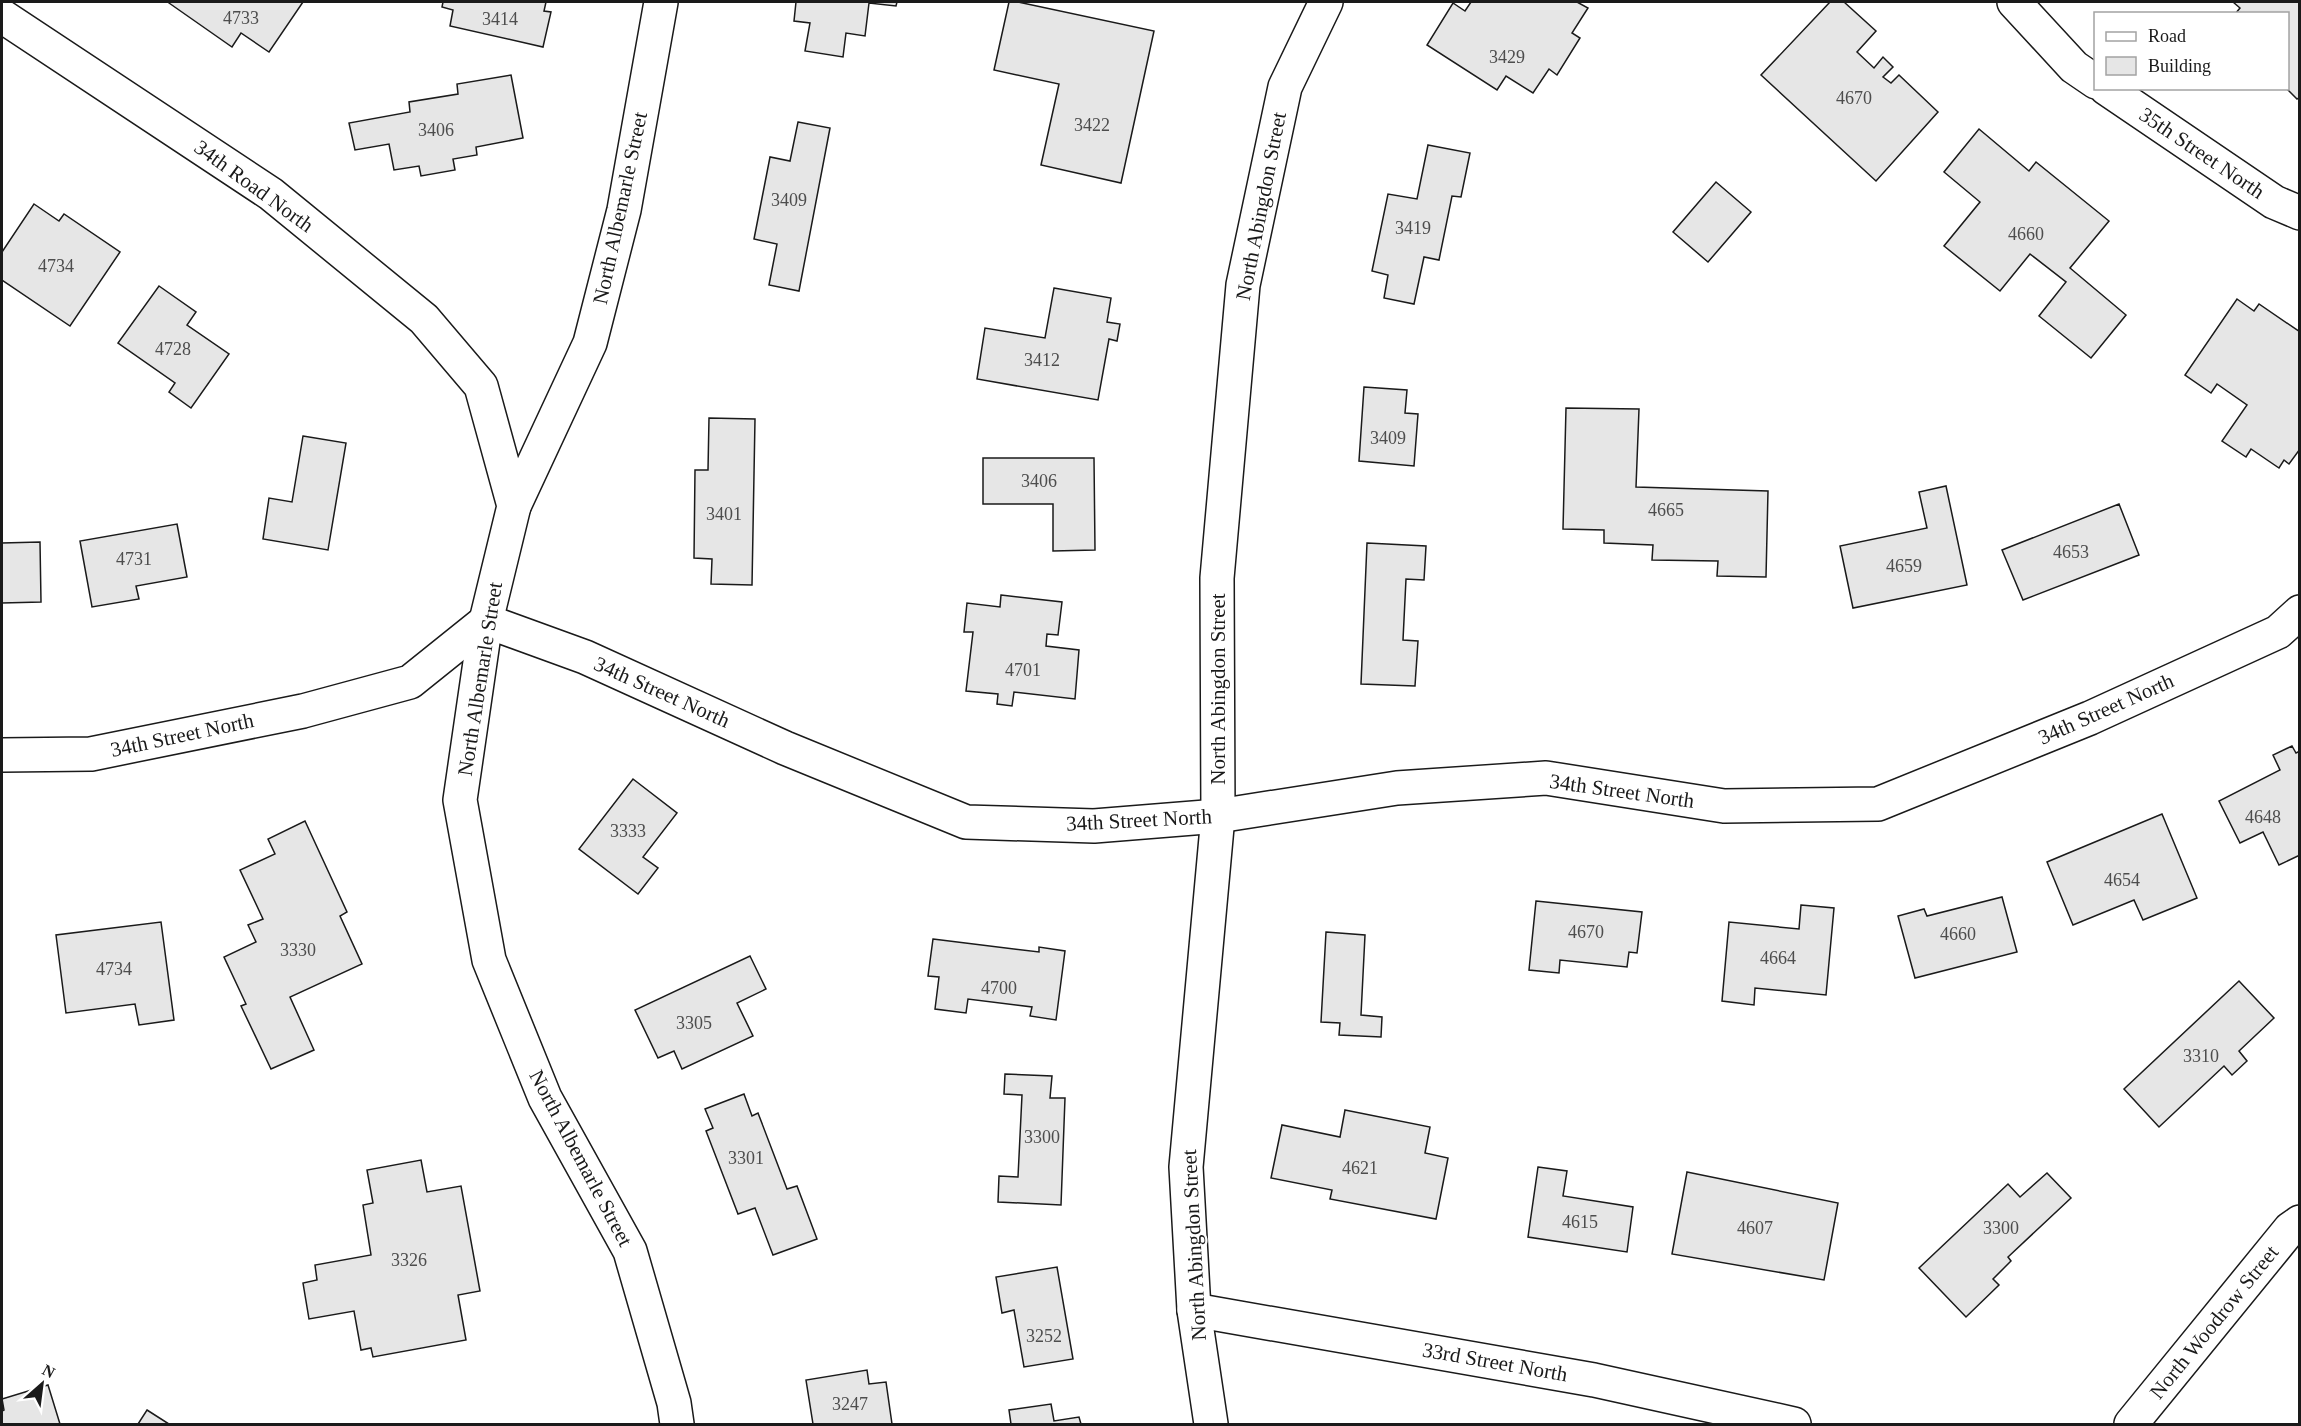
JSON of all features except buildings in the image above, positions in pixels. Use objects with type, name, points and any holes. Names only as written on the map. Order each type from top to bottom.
[{"type":"street","name":"North Albemarle Street","points":[[661,2],[624,210],[590,343],[514,506],[486,621],[460,800],[489,960],[545,1098],[630,1251],[674,1403],[677,1425]]},
{"type":"street","name":"North Abingdon Street","points":[[1211,1425],[1194,1310],[1186,1167],[1218,816],[1217,579],[1243,285],[1285,87],[1326,2]]},
{"type":"street","points":[[2014,2],[2074,67],[2094,80]]},
{"type":"street","name":"34th Road North","points":[[2,16],[270,194],[424,319],[481,386]]},
{"type":"street","name":"35th Street North","points":[[2109,90],[2274,202],[2300,213]]},
{"type":"street","name":"North Albemarle Street","points":[[481,386],[514,506]]},
{"type":"street","name":"34th Street North","points":[[2,754],[91,754],[303,711],[410,682],[486,621],[585,657],[785,748],[966,822],[1094,826],[1218,816],[1397,788],[1546,778],[1724,806],[1878,804],[2090,718],[2278,632],[2300,612]]},
{"type":"street","name":"North Woodrow Street","points":[[2131,1425],[2290,1229],[2300,1222]]},
{"type":"street","name":"33rd Street North","points":[[1194,1310],[1594,1380],[1794,1425]]}]
